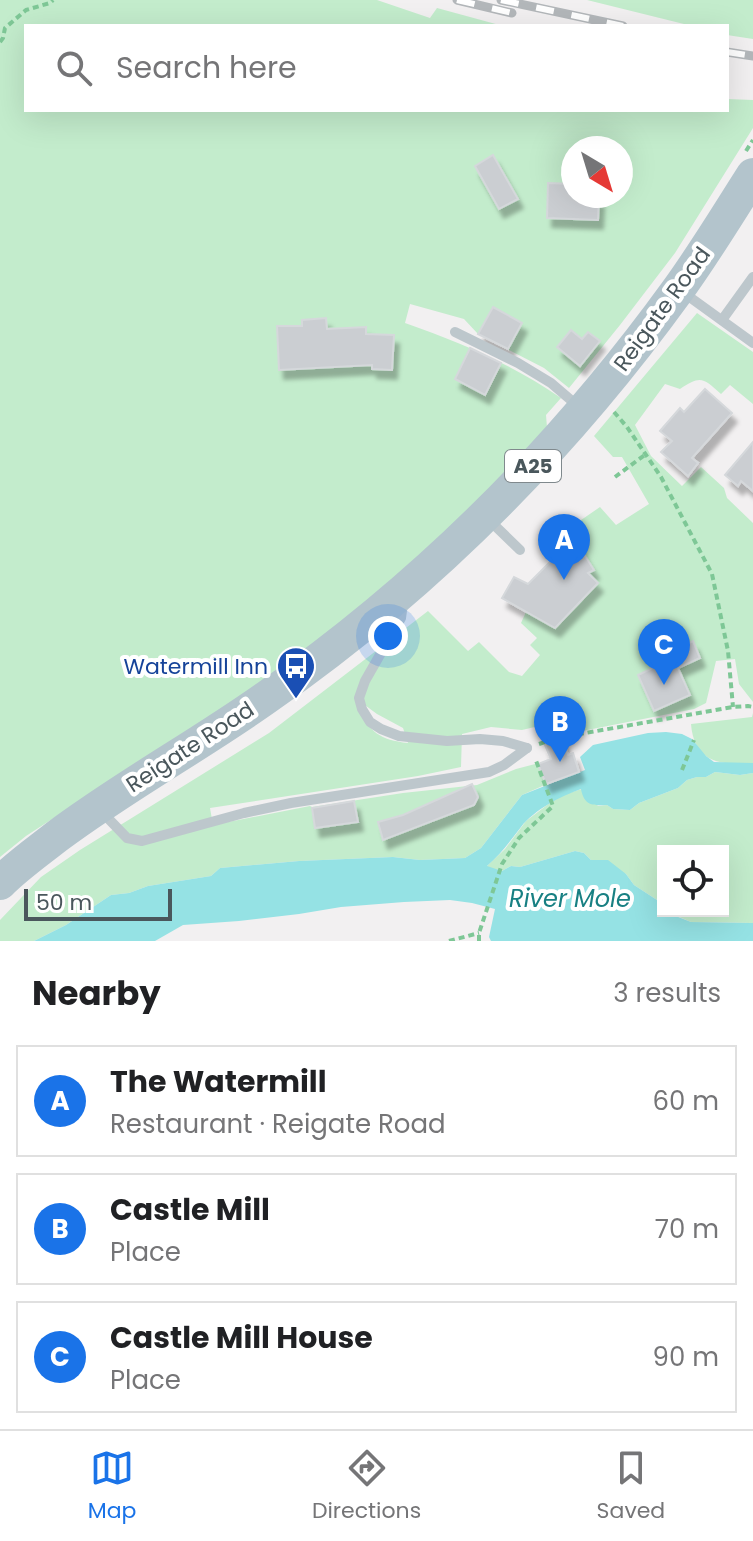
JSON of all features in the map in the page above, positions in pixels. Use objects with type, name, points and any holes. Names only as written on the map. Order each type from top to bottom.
[{"type":"main road","name":"Reigate Road","points":[[0,883],[16,867],[97,806],[267,697],[315,662],[444,555],[590,404],[679,289],[753,175]]},
{"type":"lane","points":[[722,320],[753,277]]},
{"type":"lane","points":[[679,289],[753,343]]},
{"type":"lane","points":[[455,332],[590,404]]},
{"type":"lane","points":[[484,516],[520,550]]},
{"type":"lane","points":[[405,589],[401,618],[365,681],[359,698],[370,722],[399,736],[447,741],[503,741],[527,748]]},
{"type":"lane","points":[[97,806],[127,838],[142,841],[275,806],[489,772],[527,748]]},
{"type":"path","points":[[0,42],[5,28],[26,10],[53,0]]},
{"type":"path","points":[[590,404],[611,409],[627,427],[661,477],[712,574],[728,651],[733,707]]},
{"type":"path","points":[[615,477],[646,454]]},
{"type":"path","points":[[527,748],[557,738],[733,707],[753,707]]},
{"type":"path","points":[[682,770],[694,740]]},
{"type":"path","points":[[479,941],[502,864],[519,838],[553,806],[534,754],[527,748]]},
{"type":"path","points":[[449,941],[479,933]]},
{"type":"green space","points":[[0,0],[377,0],[430,18],[437,8],[496,24],[24,24],[24,112],[729,112],[729,99],[753,100],[753,128],[675,253],[569,388],[544,368],[478,334],[464,319],[410,304],[405,323],[486,355],[561,398],[546,415],[548,440],[436,549],[298,660],[26,836],[0,857]]},
{"type":"green space","points":[[587,0],[753,0],[753,39],[729,35],[729,24],[684,24]]},
{"type":"green space","points":[[697,313],[753,352],[753,404],[730,385],[721,394],[702,380],[680,389],[665,384],[635,425],[651,456],[682,486],[701,467],[724,488],[727,498],[753,523],[753,702],[739,684],[735,659],[716,661],[706,703],[694,709],[572,733],[560,721],[522,730],[491,727],[462,734],[461,767],[210,808],[213,825],[310,806],[477,785],[539,763],[547,784],[522,795],[481,848],[465,858],[420,860],[393,857],[220,868],[211,876],[111,895],[66,925],[34,941],[0,941],[0,920],[41,877],[269,733],[428,611],[468,651],[479,642],[509,672],[522,676],[540,655],[530,645],[537,638],[521,623],[526,612],[556,628],[598,584],[588,573],[593,569],[568,529],[600,507],[616,525],[649,504],[622,457],[613,457],[594,436]],"holes":[[[362,703],[403,728],[408,743],[390,740],[377,733],[357,708]]]},
{"type":"green space","points":[[753,713],[753,763],[720,762],[703,754],[697,747],[691,724],[752,717]]},
{"type":"green space","points":[[715,772],[753,773],[753,923],[691,922],[679,917],[729,917],[729,845],[657,845],[657,900],[634,885],[626,874],[575,851],[520,867],[511,866],[502,871],[486,867],[505,849],[526,821],[559,796],[582,789],[598,806],[630,810],[639,803],[678,788],[687,780]]},
{"type":"water","name":"River Mole","points":[[648,733],[682,734],[692,739],[714,762],[753,763],[753,773],[715,772],[687,780],[678,788],[639,803],[630,810],[590,803],[581,789],[540,809],[487,866],[502,871],[511,866],[520,867],[575,851],[584,853],[591,860],[608,860],[634,885],[657,900],[657,917],[678,917],[691,922],[753,923],[753,941],[491,941],[489,937],[495,909],[450,900],[341,907],[183,925],[155,941],[34,941],[66,925],[111,895],[211,876],[220,868],[393,857],[420,860],[465,858],[481,848],[522,795],[585,770],[580,757],[593,745]]},
{"type":"building","points":[[493,155],[518,199],[499,209],[475,166]]},
{"type":"building","points":[[548,183],[561,184],[561,208],[599,208],[598,220],[547,218]]},
{"type":"building","points":[[493,307],[522,323],[508,349],[478,334]]},
{"type":"building","points":[[326,318],[327,329],[366,327],[366,334],[394,335],[392,370],[372,369],[372,365],[279,370],[277,326],[302,326],[302,320]]},
{"type":"building","points":[[571,330],[582,339],[588,332],[600,341],[580,366],[557,347]]},
{"type":"building","points":[[470,348],[501,363],[485,395],[455,379]]},
{"type":"building","points":[[705,389],[732,413],[692,458],[698,463],[688,476],[661,452],[672,441],[660,431],[680,408],[684,412]]},
{"type":"building","points":[[753,442],[753,491],[741,481],[738,486],[725,475]]},
{"type":"building","points":[[568,529],[594,570],[588,573],[598,583],[555,628],[502,598],[514,577],[528,584],[556,556],[547,542]]},
{"type":"building","points":[[693,641],[700,658],[678,668],[690,695],[654,711],[638,675],[663,663],[660,656]]},
{"type":"building","points":[[562,739],[568,755],[573,753],[579,772],[546,784],[538,764],[551,759],[545,745]]},
{"type":"building","points":[[472,784],[478,797],[474,805],[383,840],[378,822],[403,815]]},
{"type":"building","points":[[354,801],[358,822],[315,828],[312,808]]},
{"type":"railway","points":[[457,0],[512,13]]},
{"type":"railway","points":[[501,0],[614,24]]},
{"type":"railway","points":[[729,52],[753,56]]},
{"type":"place","name":"The Watermill","points":[[564,580]]},
{"type":"place","name":"Castle Mill House","points":[[664,685]]},
{"type":"place","name":"Watermill Inn","points":[[296,700]]},
{"type":"place","name":"Castle Mill","points":[[560,762]]}]
